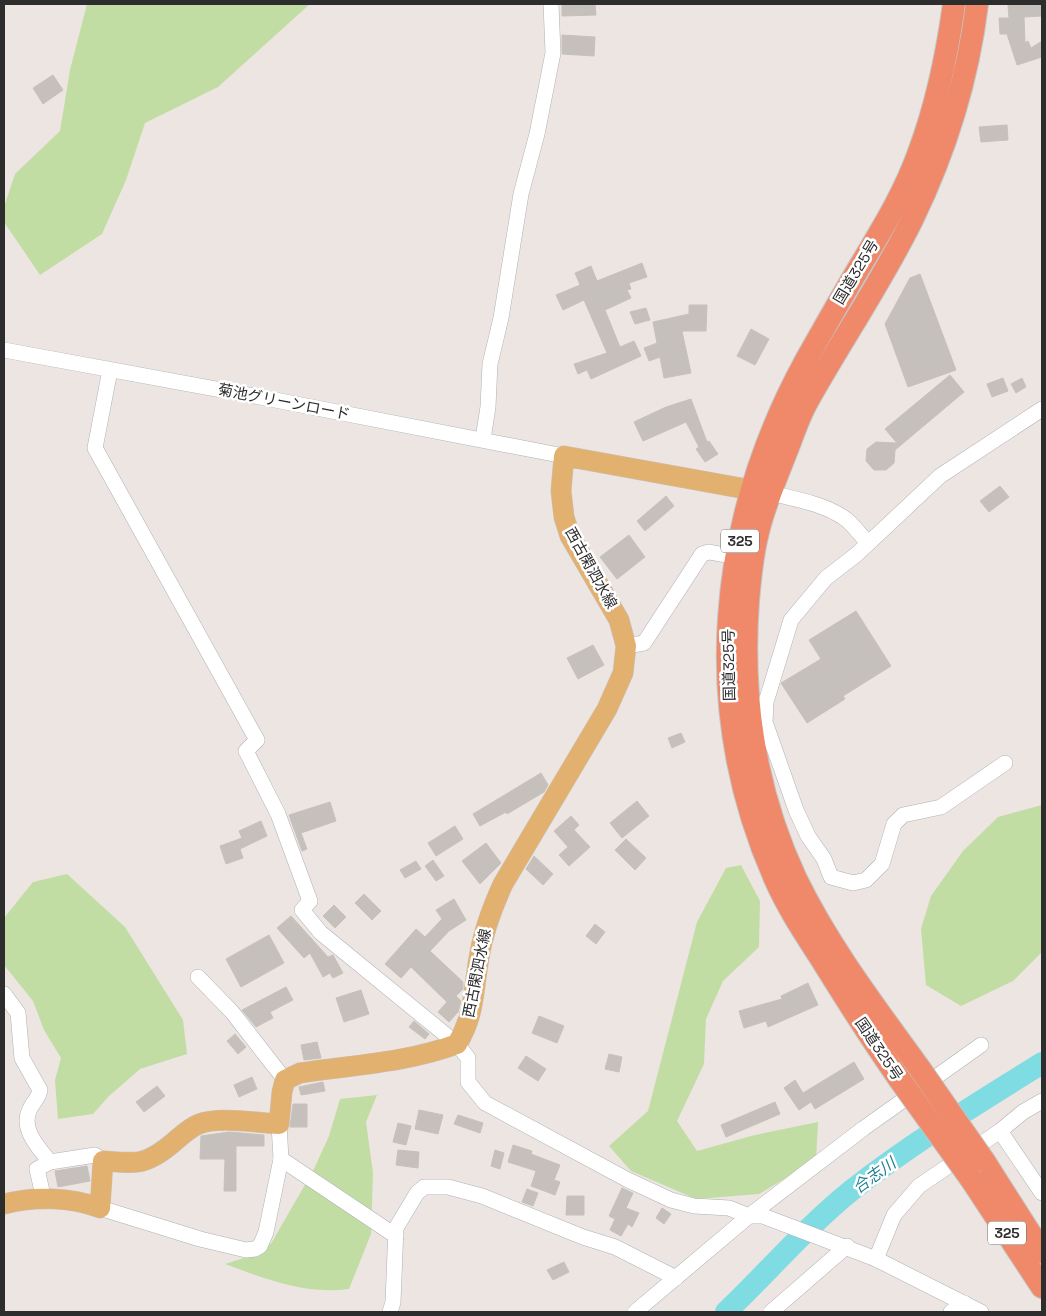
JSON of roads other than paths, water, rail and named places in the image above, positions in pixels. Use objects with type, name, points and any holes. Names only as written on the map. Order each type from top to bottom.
[{"type":"highway","name":"国道325号","points":[[954,4],[939,90],[919,153],[894,208],[832,312],[787,396],[761,492],[736,557],[727,633],[728,691],[731,723],[756,827],[775,879],[788,906],[860,1021],[971,1179],[1042,1288]]},
{"type":"highway","name":"国道325号","points":[[977,4],[971,49],[938,161],[912,220],[806,405],[761,492],[746,627],[748,692],[751,730],[759,771],[774,827],[796,878],[820,924],[864,992],[984,1161],[1042,1252]]},
{"type":"main road","points":[[564,456],[613,463],[761,492]]},
{"type":"main road","name":"西古閑泗水線","points":[[457,1044],[472,1011],[479,958],[492,908],[503,884],[607,709],[623,673],[626,646],[619,620],[612,604],[570,536],[564,517],[561,491],[564,456]]},
{"type":"main road","points":[[4,1204],[44,1200],[70,1200],[100,1208],[103,1161],[145,1161],[158,1156],[198,1124],[210,1121],[279,1124],[285,1080],[300,1073],[432,1054],[457,1044]]},
{"type":"street","points":[[483,439],[488,407],[490,364],[501,318],[521,194],[537,134],[553,53],[551,4]]},
{"type":"street","name":"菊池グリーンロード","points":[[4,350],[483,439],[564,456]]},
{"type":"street","points":[[110,370],[95,448],[257,740],[246,751],[278,814],[310,901],[302,910],[321,933],[457,1044],[468,1058],[468,1082],[485,1103],[628,1180],[671,1200],[694,1206],[729,1208],[842,1244],[981,1312]]},
{"type":"street","points":[[1005,763],[941,807],[903,814],[894,824],[882,864],[866,880],[853,883],[831,877],[824,859],[808,836],[796,810],[765,722],[766,702],[791,620],[826,578],[868,543],[940,476],[1042,409]]},
{"type":"street","points":[[761,492],[811,503],[836,513],[848,521],[868,543]]},
{"type":"street","points":[[626,646],[644,643],[702,554],[709,552],[736,557]]},
{"type":"street","points":[[198,977],[232,1012],[285,1080]]},
{"type":"street","points":[[4,994],[18,1013],[22,1058],[40,1090],[28,1112],[28,1127],[50,1162]]},
{"type":"street","points":[[635,1312],[864,1128],[981,1045]]},
{"type":"street","points":[[876,1259],[894,1216],[919,1186],[1000,1131],[1023,1112],[1042,1101]]},
{"type":"street","points":[[100,1208],[222,1244],[246,1250],[255,1249],[260,1246],[266,1232],[281,1159],[279,1124]]},
{"type":"street","points":[[1000,1131],[1042,1193]]},
{"type":"street","points":[[44,1200],[37,1169],[50,1162],[95,1155],[103,1161]]},
{"type":"street","points":[[281,1159],[396,1236]]},
{"type":"street","points":[[390,1312],[393,1302],[396,1228],[417,1193],[424,1187],[448,1187],[482,1196],[583,1237],[615,1247],[676,1278]]},
{"type":"street","points":[[771,1312],[842,1244]]},
{"type":"street","points":[[951,1312],[964,1303]]},
{"type":"waterway","name":"合志川","points":[[726,1312],[803,1234],[852,1190],[922,1140],[1042,1063]]}]
